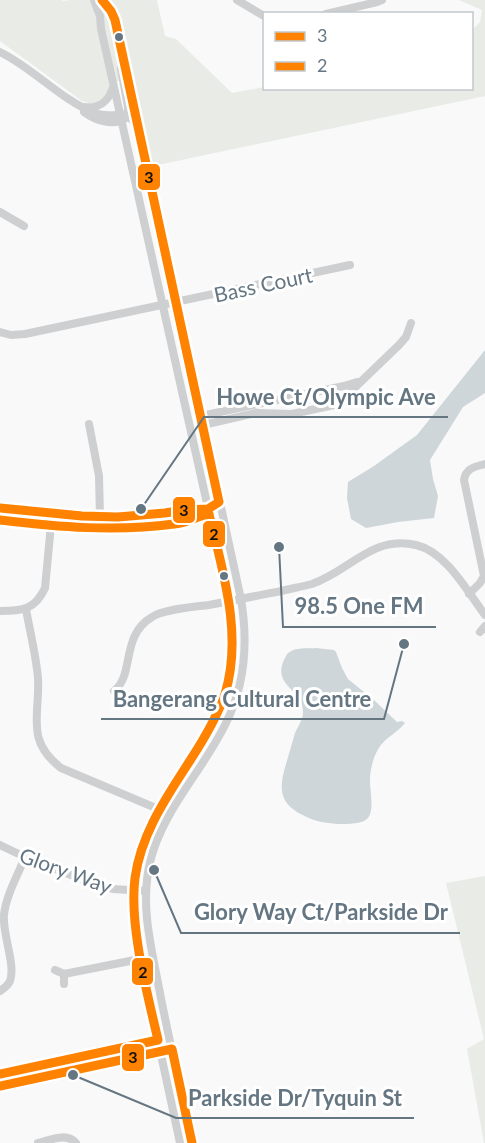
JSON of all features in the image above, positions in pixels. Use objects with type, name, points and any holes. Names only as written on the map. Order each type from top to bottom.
[{"type":"street","points":[[94,0],[100,16],[113,83],[123,117],[229,602],[234,638],[226,694],[216,719],[148,826],[135,867],[133,921],[180,1143]]},
{"type":"street","points":[[102,0],[113,14],[120,43],[244,620],[243,667],[237,695],[226,724],[161,832],[150,862],[146,891],[148,929],[192,1143]]},
{"type":"street","points":[[237,0],[263,15]]},
{"type":"street","points":[[334,12],[382,0]]},
{"type":"street","points":[[0,52],[72,101],[83,112],[96,120],[111,122],[123,117],[128,107],[121,74],[120,43]]},
{"type":"street","points":[[80,105],[90,107],[104,103],[111,93],[113,83]]},
{"type":"street","points":[[72,101],[98,114],[132,119],[138,129]]},
{"type":"street","points":[[0,212],[24,226]]},
{"type":"street","name":"Bass Court","points":[[0,332],[11,335],[25,334],[350,265]]},
{"type":"street","points":[[250,410],[294,414],[334,405],[402,342],[411,323]]},
{"type":"street","points":[[189,423],[250,410],[271,402],[362,380]]},
{"type":"street","points":[[271,402],[273,413]]},
{"type":"street","points":[[89,424],[99,476],[100,517]]},
{"type":"street","points":[[469,594],[480,583],[483,576],[464,480],[468,470],[485,464]]},
{"type":"street","points":[[0,508],[100,517],[183,510],[219,502]]},
{"type":"street","points":[[0,610],[26,609],[41,596],[45,588],[52,514]]},
{"type":"street","points":[[114,692],[123,682],[133,637],[152,616],[164,612],[241,600],[310,584],[333,574],[370,550],[391,543],[417,545],[440,558],[448,565],[485,615]]},
{"type":"street","points":[[26,609],[36,660],[38,694],[36,725],[42,748],[50,760],[61,768],[170,814]]},
{"type":"street","name":"Glory Way","points":[[0,845],[94,884],[113,889],[146,891]]},
{"type":"street","points":[[0,991],[6,987],[11,975],[4,913],[25,857]]},
{"type":"street","points":[[55,970],[64,974],[140,959]]},
{"type":"street","points":[[64,974],[64,984]]},
{"type":"street","points":[[150,1008],[163,1005]]},
{"type":"street","points":[[0,1086],[172,1049]]},
{"type":"street","points":[[38,1143],[64,1137],[74,1141]]},
{"type":"shaded area","points":[[0,0],[157,0],[165,36],[176,39],[232,93],[263,87],[263,90],[473,90],[473,29],[480,22],[482,10],[459,0],[485,0],[485,96],[153,166],[133,77],[109,84],[101,101],[87,103],[0,41]]},
{"type":"shaded area","points":[[485,350],[485,393],[463,407],[430,460],[438,496],[434,518],[366,528],[351,519],[347,498],[348,482],[417,435]]},
{"type":"shaded area","points":[[316,648],[334,650],[348,679],[397,722],[405,723],[380,746],[375,756],[370,778],[372,802],[370,813],[368,818],[359,823],[339,824],[314,820],[295,811],[282,793],[283,775],[303,712],[298,697],[284,681],[281,674],[282,666],[286,656],[292,651]]},
{"type":"shaded area","points":[[485,876],[484,1143],[467,1049],[484,1039],[446,883]]},
{"type":"transit line","name":"3","points":[[0,508],[118,517],[208,509],[219,502],[115,20],[102,0]]},
{"type":"transit line","name":"2","points":[[0,520],[65,526],[130,528],[179,523],[209,514],[225,581],[232,626],[230,672],[222,703],[149,830],[138,861],[134,896],[137,937],[158,1040],[0,1074]]},
{"type":"transit line","name":"3","points":[[0,1086],[172,1049],[192,1143]]},
{"type":"place","name":"Howe Ct/Olympic Ave","points":[[141,509]]},
{"type":"place","name":"98.5 One FM","points":[[279,547]]},
{"type":"place","name":"Bangerang Cultural Centre","points":[[404,644]]},
{"type":"place","name":"Glory Way Ct/Parkside Dr","points":[[154,870]]},
{"type":"place","name":"Parkside Dr/Tyquin St","points":[[73,1075]]}]
